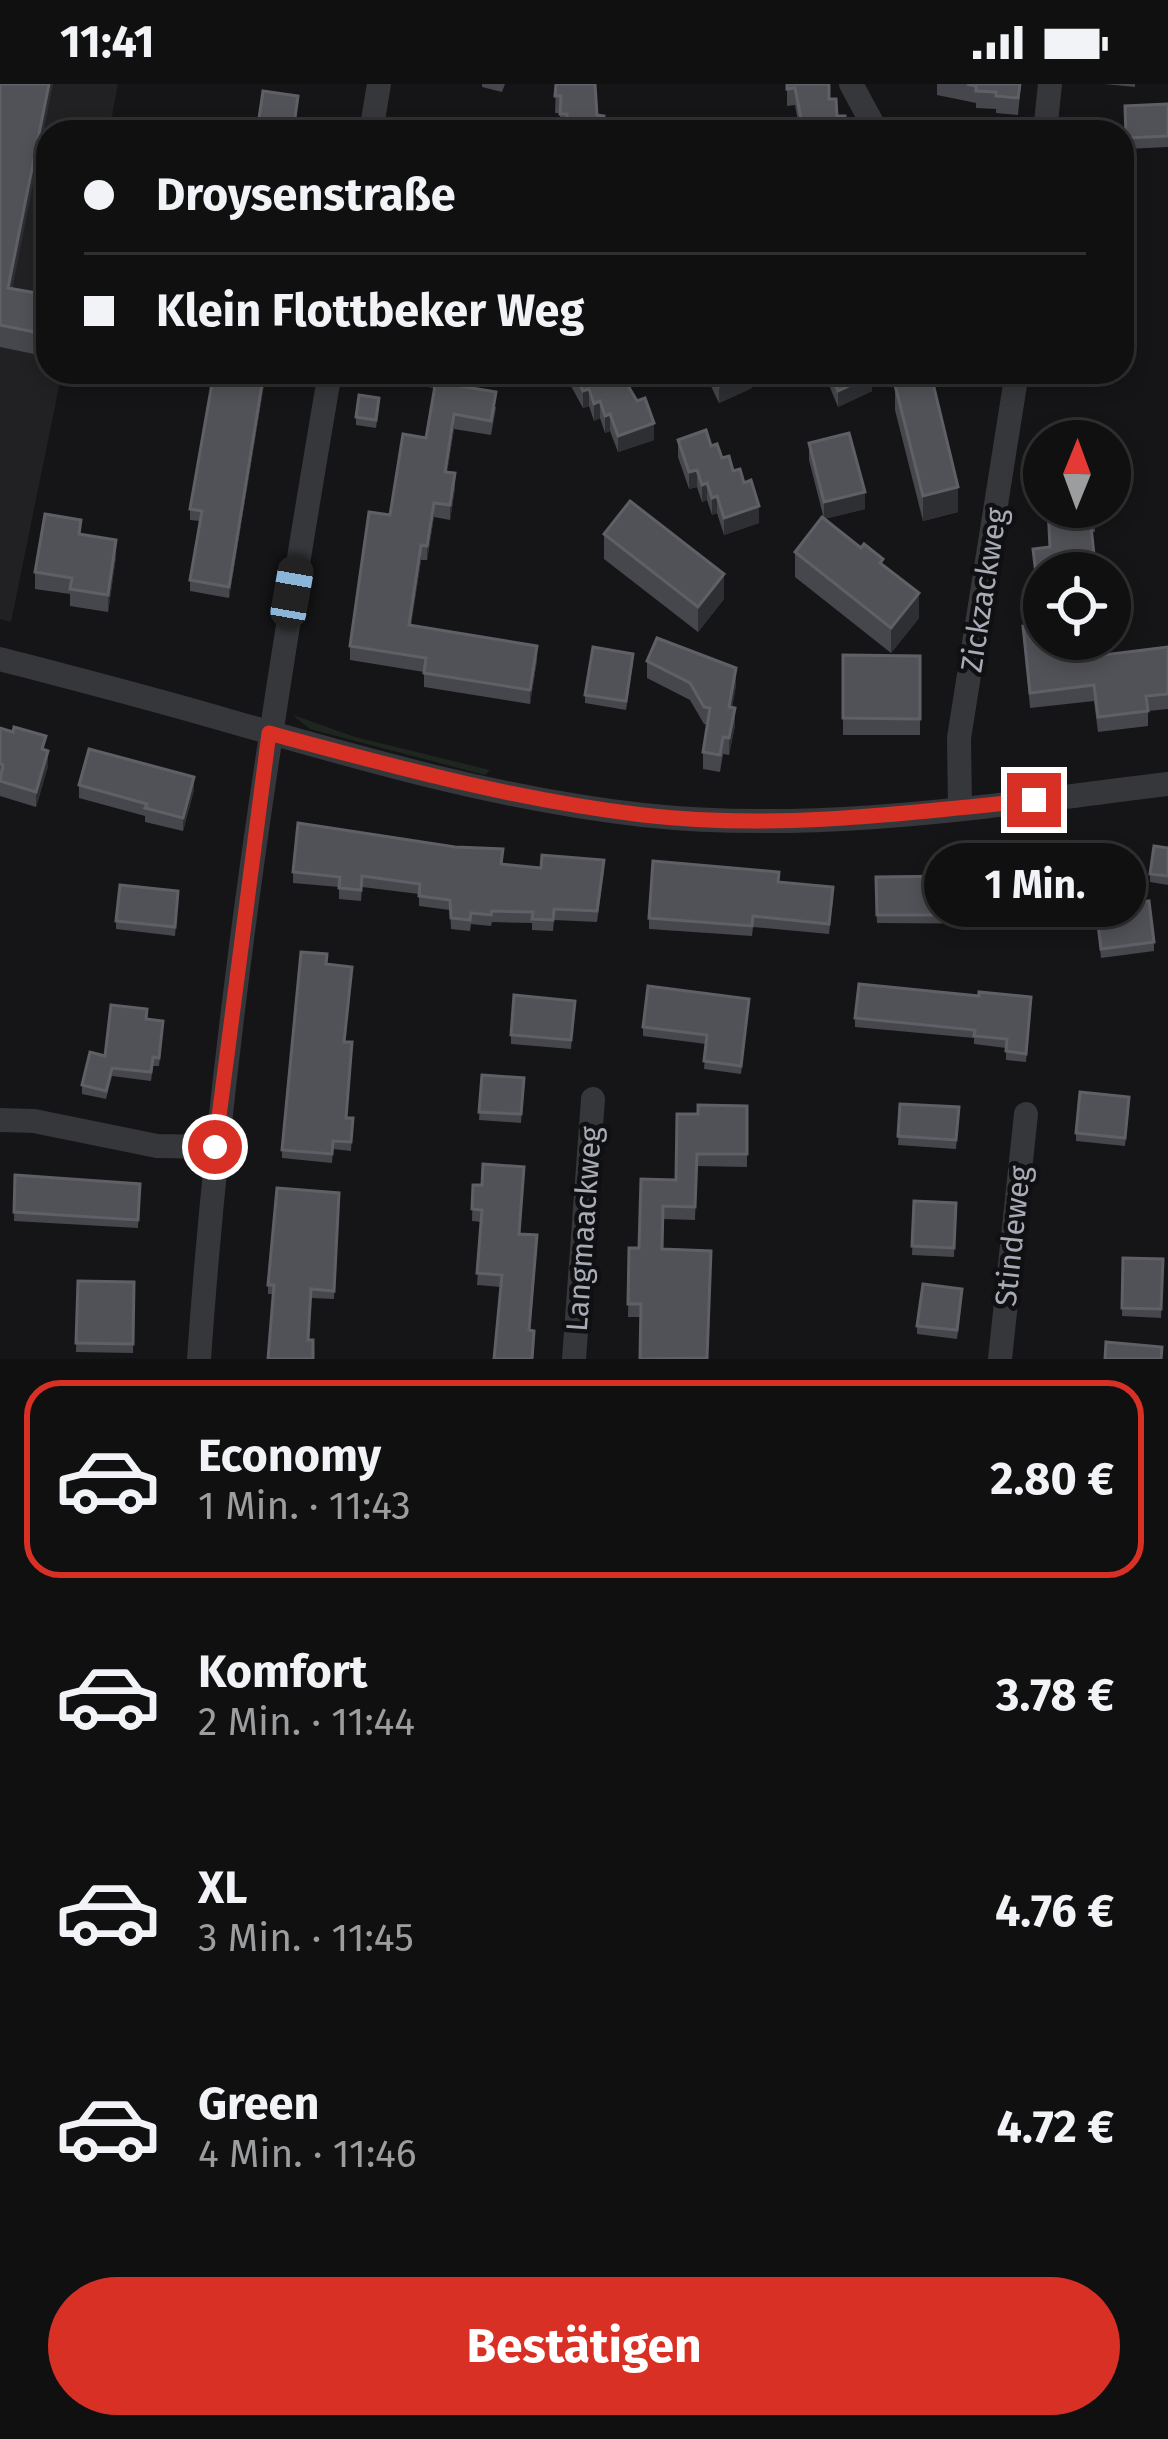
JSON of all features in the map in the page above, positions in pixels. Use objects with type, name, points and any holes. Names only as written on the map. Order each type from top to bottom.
[{"type":"street","points":[[372,120],[379,84]]},
{"type":"street","points":[[851,84],[870,120]]},
{"type":"street","points":[[1046,120],[1050,84]]},
{"type":"street","points":[[200,1359],[215,1147],[269,733],[328,384]]},
{"type":"street","name":"Zickzackweg","points":[[961,808],[959,738],[1015,384]]},
{"type":"street","points":[[0,658],[432,777],[562,804],[646,815],[829,819],[1168,784]]},
{"type":"street","name":"Langmaackweg","points":[[574,1359],[593,1099]]},
{"type":"street","name":"Stindeweg","points":[[1000,1359],[1026,1114]]},
{"type":"street","points":[[0,1120],[34,1121],[157,1146],[215,1147]]},
{"type":"shaded area","points":[[0,84],[118,84],[111,120],[36,120],[36,384],[60,384],[11,622],[0,619]]},
{"type":"shaded area","points":[[293,715],[355,737],[490,770],[485,775],[310,729]]},
{"type":"building","points":[[0,84],[49,84],[42,120],[36,120],[36,149],[8,288],[36,293],[36,322],[34,332],[0,325]]},
{"type":"building","points":[[556,84],[595,84],[597,115],[604,120],[567,120],[567,114],[560,114],[561,96],[555,96]]},
{"type":"building","points":[[787,84],[829,84],[829,99],[836,99],[837,116],[845,120],[801,119],[795,88],[787,89]]},
{"type":"building","points":[[967,84],[1020,84],[1018,98],[976,91],[976,86]]},
{"type":"building","points":[[263,91],[298,96],[295,120],[259,120]]},
{"type":"building","points":[[1168,104],[1168,136],[1134,138],[1134,120],[1125,120],[1125,106]]},
{"type":"building","points":[[212,384],[262,384],[229,587],[190,580],[202,511],[190,509]]},
{"type":"building","points":[[435,384],[496,392],[491,421],[454,414],[445,472],[455,473],[450,505],[434,503],[427,546],[421,545],[409,625],[537,646],[530,690],[424,673],[426,658],[350,646],[369,512],[390,515],[403,434],[426,438]]},
{"type":"building","points":[[579,384],[627,384],[637,401],[645,398],[654,423],[618,436],[600,401],[594,404],[589,389],[583,391]]},
{"type":"building","points":[[933,384],[958,487],[923,496],[895,385]]},
{"type":"building","points":[[359,395],[379,398],[376,420],[356,417]]},
{"type":"building","points":[[706,430],[711,446],[717,444],[722,458],[729,456],[733,471],[740,469],[744,483],[751,480],[759,506],[724,518],[717,496],[712,498],[707,483],[702,485],[697,470],[689,472],[678,440]]},
{"type":"building","points":[[849,433],[865,492],[824,502],[809,443]]},
{"type":"building","points":[[630,501],[724,574],[698,607],[604,534]]},
{"type":"building","points":[[45,514],[81,520],[79,534],[116,540],[108,595],[70,589],[72,578],[35,572]]},
{"type":"building","points":[[822,517],[861,548],[864,544],[919,593],[891,628],[795,552]]},
{"type":"building","points":[[1049,528],[1091,528],[1094,552],[1033,552],[1050,547]]},
{"type":"building","points":[[657,638],[736,668],[729,707],[735,708],[720,755],[703,752],[710,708],[704,707],[690,683],[647,661]]},
{"type":"building","points":[[593,647],[633,654],[626,701],[585,695]]},
{"type":"building","points":[[1168,647],[1168,694],[1146,696],[1148,711],[1098,717],[1094,685],[1030,693],[1027,660],[1131,660],[1131,652]]},
{"type":"building","points":[[843,655],[920,656],[920,719],[843,718]]},
{"type":"building","points":[[14,727],[46,736],[42,749],[48,751],[36,792],[0,781],[0,728],[13,732]]},
{"type":"building","points":[[89,749],[194,777],[183,818],[79,785]]},
{"type":"building","points":[[298,823],[455,847],[503,849],[501,864],[541,868],[542,855],[604,860],[597,911],[554,909],[553,920],[532,919],[533,912],[492,911],[491,915],[471,913],[470,920],[451,918],[450,900],[419,896],[420,884],[362,876],[361,890],[339,888],[340,877],[293,872]]},
{"type":"building","points":[[1154,846],[1168,848],[1168,876],[1150,874]]},
{"type":"building","points":[[653,861],[779,872],[778,882],[833,887],[829,924],[753,916],[752,926],[649,918]]},
{"type":"building","points":[[1032,875],[1033,915],[877,915],[876,877]]},
{"type":"building","points":[[120,885],[178,891],[175,927],[116,921]]},
{"type":"building","points":[[1149,901],[1154,942],[1101,949],[1096,908]]},
{"type":"building","points":[[301,952],[327,954],[326,964],[352,967],[344,1042],[352,1042],[346,1118],[353,1118],[351,1142],[333,1141],[332,1154],[282,1150]]},
{"type":"building","points":[[859,984],[1031,997],[1026,1054],[1006,1051],[1007,1039],[974,1036],[975,1030],[855,1018]]},
{"type":"building","points":[[648,986],[749,999],[741,1066],[704,1061],[707,1035],[643,1027]]},
{"type":"building","points":[[514,995],[575,1001],[571,1040],[511,1035]]},
{"type":"building","points":[[111,1005],[147,1009],[146,1019],[163,1021],[159,1058],[153,1057],[151,1072],[112,1068],[106,1091],[82,1085],[90,1052],[105,1056]]},
{"type":"building","points":[[482,1075],[524,1078],[521,1114],[479,1112]]},
{"type":"building","points":[[1080,1092],[1129,1097],[1125,1138],[1076,1133]]},
{"type":"building","points":[[900,1104],[959,1107],[956,1140],[898,1136]]},
{"type":"building","points":[[698,1105],[747,1106],[747,1154],[697,1154],[695,1207],[663,1206],[662,1249],[711,1251],[707,1358],[640,1359],[641,1304],[628,1304],[629,1248],[639,1248],[641,1179],[676,1180],[677,1114],[698,1114]]},
{"type":"building","points":[[483,1164],[524,1167],[519,1234],[537,1235],[529,1330],[534,1331],[532,1359],[494,1359],[502,1275],[477,1273],[482,1210],[472,1209],[473,1185],[482,1185]]},
{"type":"building","points":[[15,1175],[140,1184],[138,1220],[14,1212]]},
{"type":"building","points":[[277,1188],[339,1193],[334,1291],[311,1289],[308,1340],[313,1340],[313,1359],[268,1359],[274,1285],[268,1285]]},
{"type":"building","points":[[914,1201],[956,1203],[954,1248],[912,1246]]},
{"type":"building","points":[[1123,1258],[1163,1259],[1161,1309],[1122,1308]]},
{"type":"building","points":[[78,1281],[134,1282],[133,1344],[76,1343]]},
{"type":"building","points":[[923,1284],[962,1289],[957,1330],[917,1326]]},
{"type":"building","points":[[1106,1342],[1162,1347],[1161,1359],[1105,1359]]},
{"type":"route","points":[[215,1147],[269,733],[432,777],[562,804],[646,815],[829,819],[1034,800]]}]
